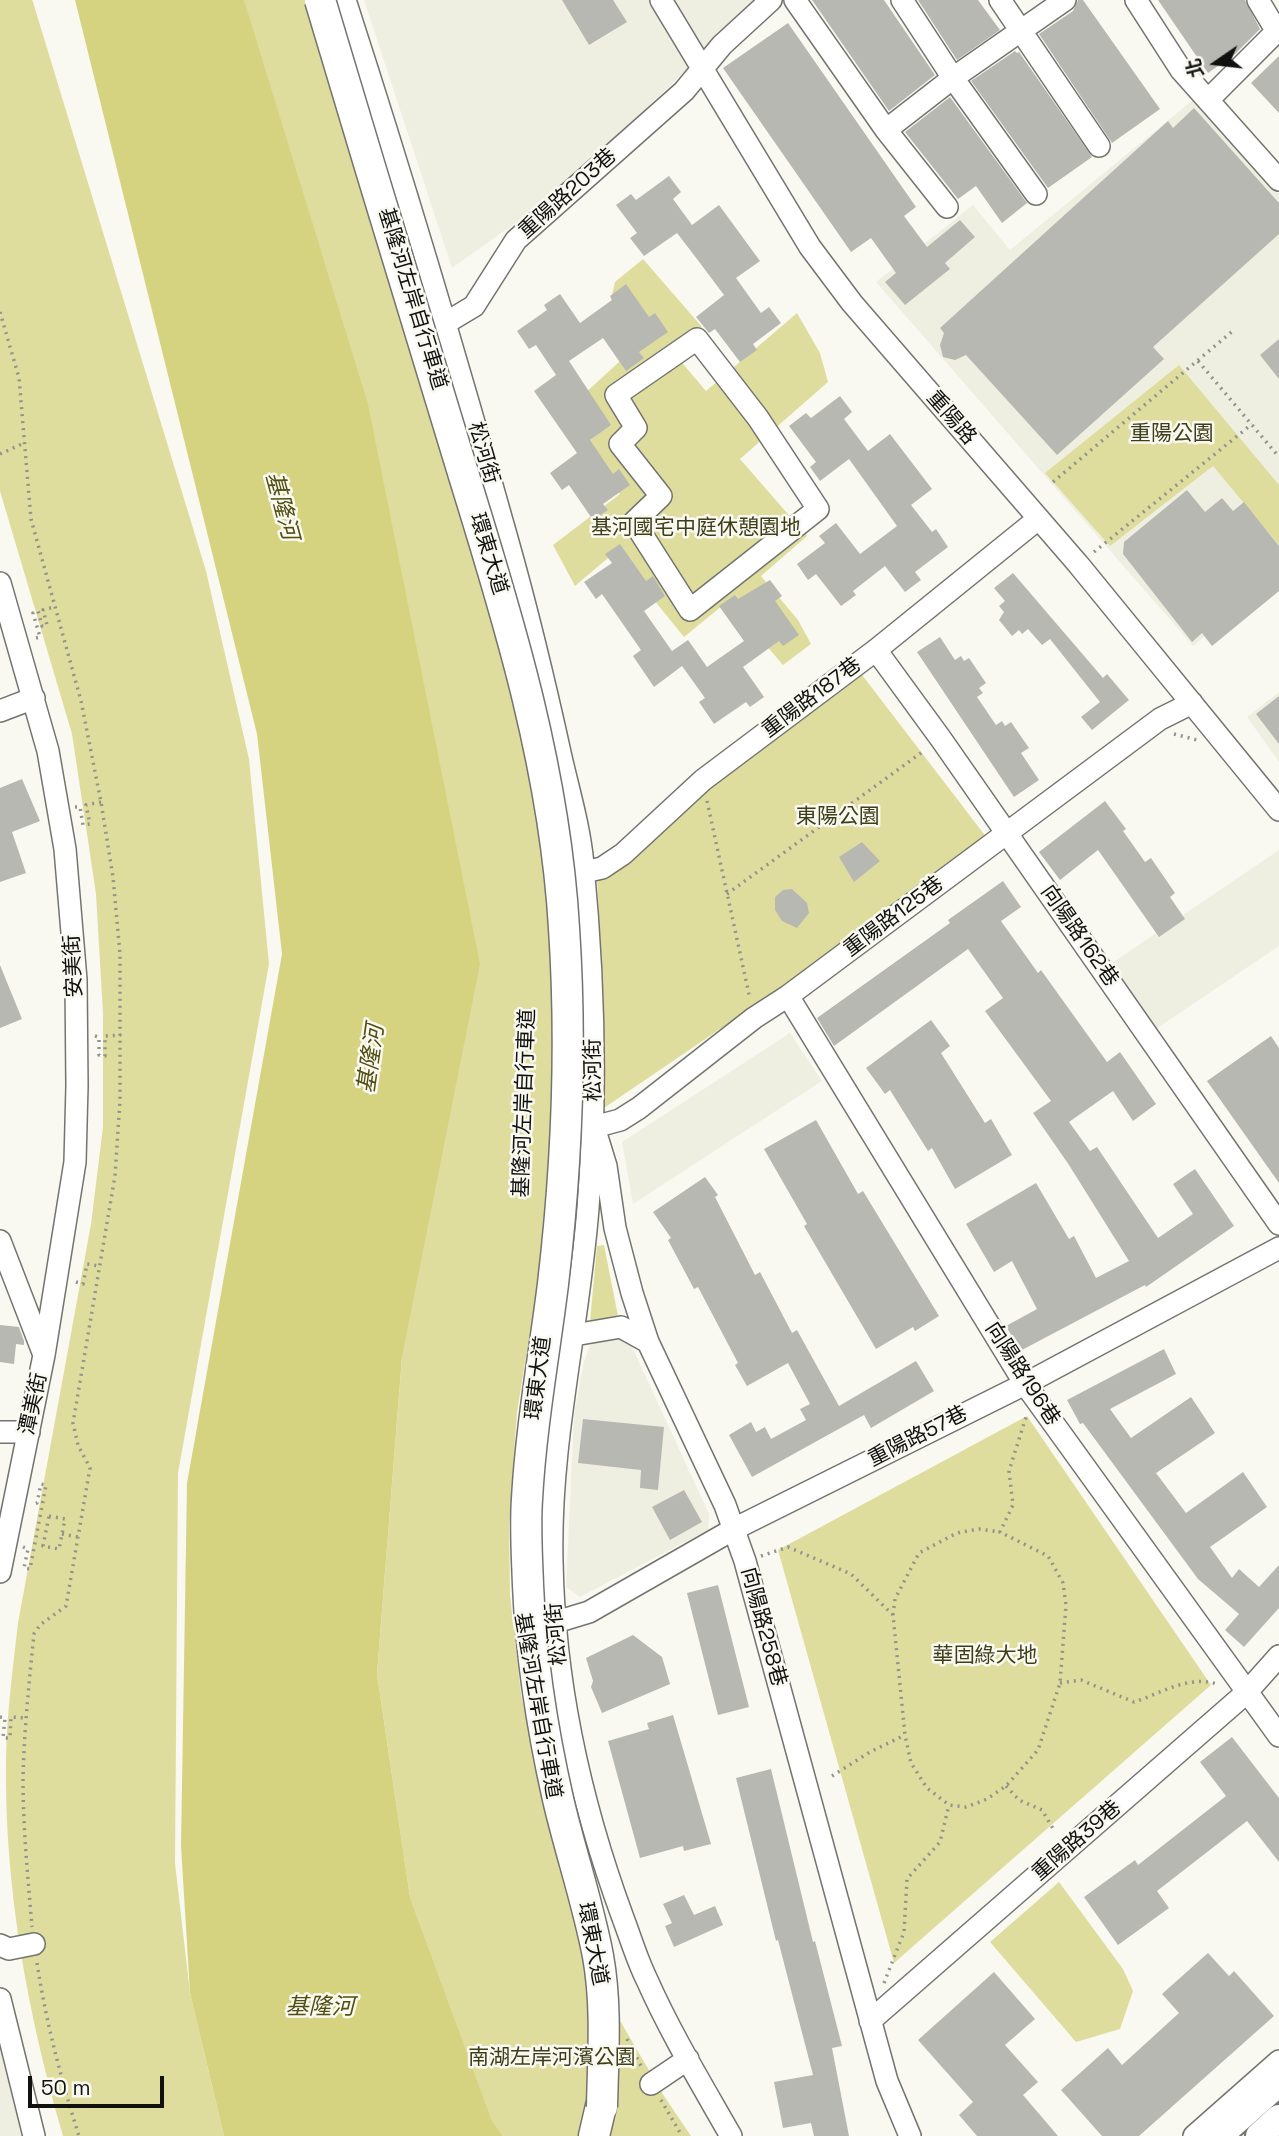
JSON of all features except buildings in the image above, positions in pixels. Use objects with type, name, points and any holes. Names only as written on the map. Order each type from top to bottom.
[{"type":"highway","name":"環東大道","points":[[321,0],[493,566],[519,660],[544,768],[559,864],[569,1028],[568,1122],[553,1282],[528,1491],[528,1584],[538,1701],[558,1800],[598,1957],[604,2014],[602,2107],[594,2136]]},
{"type":"main road","points":[[1219,2136],[1279,2083]]},
{"type":"main road","points":[[1259,2136],[1279,2118]]},
{"type":"street","name":"松河街","points":[[345,0],[444,324],[536,643],[582,852],[593,985],[594,1127],[590,1153],[589,1207],[556,1460],[552,1556],[561,1682],[583,1790],[608,1876],[646,1978],[731,2136]]},
{"type":"street","name":"重陽路","points":[[661,0],[810,247],[852,303],[1079,564],[1279,810]]},
{"type":"street","name":"重陽路203巷","points":[[444,324],[474,306],[516,240],[684,91],[722,45],[771,0]]},
{"type":"street","points":[[795,0],[886,130],[947,207]]},
{"type":"street","points":[[902,0],[953,78],[1036,194]]},
{"type":"street","points":[[1000,0],[1099,146]]},
{"type":"street","points":[[886,130],[953,78],[1065,0]]},
{"type":"street","points":[[1136,0],[1181,70],[1279,180]]},
{"type":"street","points":[[1208,100],[1278,29],[1258,0]]},
{"type":"street","points":[[697,339],[741,398],[758,418],[818,509],[690,610],[634,522],[661,496],[620,444],[636,428],[616,395],[697,339]]},
{"type":"street","name":"重陽路187巷","points":[[584,872],[602,867],[623,854],[703,780],[876,650],[1038,519]]},
{"type":"street","name":"安美街","points":[[0,583],[48,751],[65,849],[76,980],[75,1162],[44,1355]]},
{"type":"street","name":"向陽路162巷","points":[[876,650],[1279,1224]]},
{"type":"street","points":[[0,711],[34,698]]},
{"type":"street","name":"重陽路125巷","points":[[594,1127],[620,1120],[639,1108],[754,1018],[788,996],[1160,719],[1192,703]]},
{"type":"street","name":"向陽路196巷","points":[[788,996],[1025,1384],[1279,1736]]},
{"type":"street","name":"向陽路258巷","points":[[594,1127],[606,1166],[615,1228],[648,1342],[725,1505],[745,1561],[887,2081],[910,2136]]},
{"type":"street","name":"潭美街","points":[[0,1241],[44,1355],[0,1572]]},
{"type":"street","name":"重陽路57巷","points":[[556,1622],[589,1612],[734,1529],[1025,1384],[1279,1248]]},
{"type":"street","points":[[574,1335],[621,1327],[648,1342]]},
{"type":"street","points":[[0,1432],[29,1432]]},
{"type":"street","name":"重陽路39巷","points":[[870,2021],[1246,1693],[1279,1656]]},
{"type":"street","points":[[0,1945],[9,1948],[34,1944]]},
{"type":"street","points":[[0,1999],[34,2136]]},
{"type":"street","points":[[651,2084],[688,2059]]},
{"type":"street","points":[[1194,2136],[1279,2061]]},
{"type":"path","points":[[1054,482],[1235,329]]},
{"type":"path","points":[[1198,361],[1279,457]]},
{"type":"path","points":[[1079,564],[1252,424]]},
{"type":"path","points":[[0,454],[24,443]]},
{"type":"path","points":[[40,637],[33,612],[38,611],[42,626],[47,625],[43,610],[54,607]]},
{"type":"path","points":[[1171,734],[1199,741]]},
{"type":"path","points":[[727,894],[941,739]]},
{"type":"path","points":[[703,780],[754,1018]]},
{"type":"path","points":[[80,807],[83,825],[90,824],[86,805],[101,802]]},
{"type":"path","points":[[99,1037],[99,1055],[105,1056],[105,1036],[121,1035]]},
{"type":"path","points":[[76,1283],[83,1284],[87,1264],[100,1266]]},
{"type":"path","points":[[1000,1532],[1013,1504],[1009,1471],[1027,1416],[1025,1384]]},
{"type":"path","points":[[79,2136],[54,2053],[43,2004],[34,1944],[25,1847],[23,1782],[34,1634],[40,1625],[66,1606],[90,1468]]},
{"type":"path","points":[[28,1549],[24,1568],[30,1569],[38,1530],[39,1504],[41,1484],[46,1485],[39,1504]]},
{"type":"path","points":[[48,1516],[65,1519],[59,1549],[43,1546],[46,1531],[48,1516]]},
{"type":"path","points":[[979,1529],[1000,1532],[1048,1556],[1063,1583],[1066,1605],[1060,1683],[1038,1750],[1006,1786],[987,1799],[966,1807],[949,1805],[927,1788],[911,1763],[905,1735],[893,1615],[895,1599],[919,1553],[957,1533],[979,1529]]},
{"type":"path","points":[[38,1530],[46,1531]]},
{"type":"path","points":[[62,1534],[78,1537]]},
{"type":"path","points":[[745,1561],[788,1547],[851,1574],[893,1615]]},
{"type":"path","points":[[1060,1683],[1082,1680],[1134,1702],[1178,1684],[1207,1681],[1246,1693]]},
{"type":"path","points":[[2,1718],[3,1738],[10,1738],[11,1717],[26,1718]]},
{"type":"path","points":[[832,1776],[870,1752],[905,1735]]},
{"type":"path","points":[[1006,1786],[1019,1800],[1042,1810],[1055,1832]]},
{"type":"path","points":[[883,1986],[904,1931],[907,1879],[940,1842],[949,1805]]},
{"type":"path","points":[[626,2037],[682,2136]]},
{"type":"shaded area","points":[[364,0],[754,0],[678,78],[555,195],[452,268]]},
{"type":"shaded area","points":[[1199,95],[1279,193],[1279,574],[1193,646],[876,282],[973,205],[1010,250]]},
{"type":"shaded area","points":[[1279,692],[1279,762],[1247,717]]},
{"type":"shaded area","points":[[1279,850],[1279,946],[1156,1029],[1112,963]]},
{"type":"shaded area","points":[[790,1033],[822,1081],[633,1204],[622,1142]]},
{"type":"shaded area","points":[[595,1333],[628,1338],[709,1514],[708,1530],[580,1597],[566,1587],[574,1415],[584,1361]]},
{"type":"shaded area","points":[[0,2035],[27,2136],[0,2136]]},
{"type":"green space","points":[[0,0],[33,2],[206,571],[249,759],[269,964],[178,1473],[175,1863],[190,1993],[224,2136],[63,2136],[29,1996],[14,1901],[6,1805],[10,1690],[18,1623],[91,1224],[103,1127],[103,1014],[96,894],[72,734],[0,491]]},
{"type":"green space","name":"南湖左岸河濱公園","points":[[244,0],[318,0],[538,761],[559,1058],[549,1215],[517,1412],[509,1525],[510,1595],[521,1694],[555,1846],[612,2007],[664,2096],[691,2136],[503,2136],[492,2122],[410,1897],[377,1674],[402,1357]]},
{"type":"green space","name":"基河國宅中庭休憩園地","points":[[643,259],[702,327],[672,351],[706,391],[797,313],[820,353],[828,382],[740,459],[807,536],[761,576],[798,620],[811,644],[783,665],[728,601],[684,637],[615,552],[575,586],[553,545],[620,494],[583,446],[606,427],[582,396],[644,339],[611,299],[615,282]]},
{"type":"green space","name":"重陽公園","points":[[1179,365],[1279,485],[1279,545],[1213,466],[1110,546],[1045,473]]},
{"type":"green space","name":"東陽公園","points":[[856,667],[987,838],[770,995],[601,1110],[601,951],[597,878]]},
{"type":"green space","points":[[604,1245],[618,1316],[590,1322],[597,1246]]},
{"type":"green space","name":"華固綠大地","points":[[1027,1416],[1211,1685],[894,1963],[778,1550]]},
{"type":"green space","points":[[1059,1882],[1123,1969],[1133,1991],[1120,2029],[1076,2042],[990,1942]]},
{"type":"water","name":"基隆河","points":[[75,0],[244,0],[368,404],[480,964],[402,1357],[377,1674],[410,1897],[492,2121],[503,2136],[224,2136],[190,1993],[181,1846],[187,1483],[282,954],[257,734]]}]
